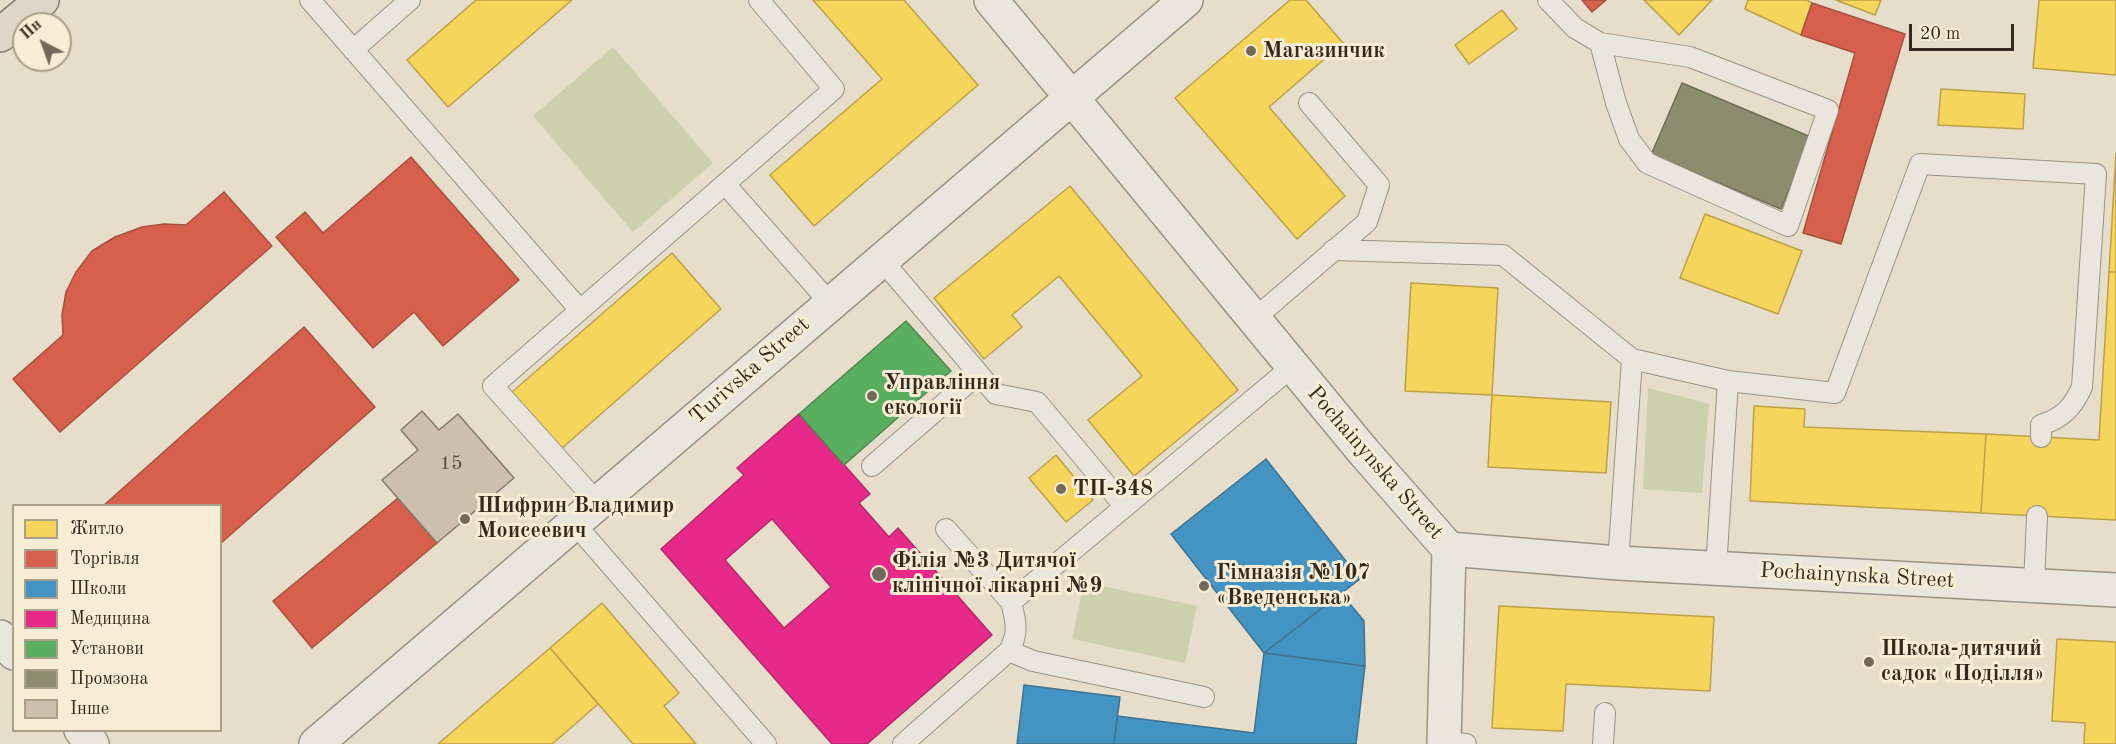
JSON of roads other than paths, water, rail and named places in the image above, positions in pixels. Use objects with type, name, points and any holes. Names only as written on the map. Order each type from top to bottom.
[{"type":"main road","points":[[0,35],[42,0]]},
{"type":"street","name":"Pochainynska Street","points":[[991,0],[1293,366],[1449,549],[1618,563],[2116,590]]},
{"type":"street","name":"Turivska Street","points":[[316,744],[1186,0]]},
{"type":"street","points":[[1449,549],[1451,743]]},
{"type":"street","points":[[0,637],[12,651]]},
{"type":"street","points":[[83,732],[93,744]]},
{"type":"lane","points":[[310,0],[580,310]]},
{"type":"lane","points":[[353,50],[410,0]]},
{"type":"lane","points":[[759,0],[834,89],[493,386],[586,512],[766,744]]},
{"type":"lane","points":[[1548,0],[1575,28],[1600,43],[1690,57],[1828,110],[1788,226],[1647,163],[1629,139],[1616,103],[1600,43]]},
{"type":"lane","points":[[1254,319],[1367,222],[1379,185],[1309,103]]},
{"type":"lane","points":[[1334,250],[1503,255],[1632,359],[1728,381],[1835,393],[1920,164],[2096,174],[2098,285],[2082,387],[2075,403],[2059,419],[2041,425],[2041,437]]},
{"type":"lane","points":[[725,184],[830,303]]},
{"type":"lane","points":[[881,259],[996,394],[1037,402],[1125,507]]},
{"type":"lane","points":[[1618,563],[1632,359]]},
{"type":"lane","points":[[1011,602],[1293,366]]},
{"type":"lane","points":[[873,466],[978,374]]},
{"type":"lane","points":[[1716,568],[1728,381]]},
{"type":"lane","points":[[2034,585],[2037,516]]},
{"type":"lane","points":[[903,744],[1009,651],[1016,639],[1017,623],[1011,602],[946,529]]},
{"type":"lane","points":[[1009,651],[1033,661],[1204,697]]},
{"type":"lane","points":[[1603,744],[1605,713]]},
{"type":"place","name":"Магазинчик","points":[[1251,51]]},
{"type":"place","name":"Управління екології","points":[[872,396]]},
{"type":"place","name":"ТП-348","points":[[1061,489]]},
{"type":"place","name":"Шифрин Владимир Моисеевич","points":[[465,519]]},
{"type":"place","name":"Філія №3 Дитячої клінічної лікарні №9","points":[[879,574]]},
{"type":"place","name":"Гімназія №107 «Введенська»","points":[[1204,586]]},
{"type":"place","name":"Школа-дитячий садок «Поділля»","points":[[1869,662]]}]
